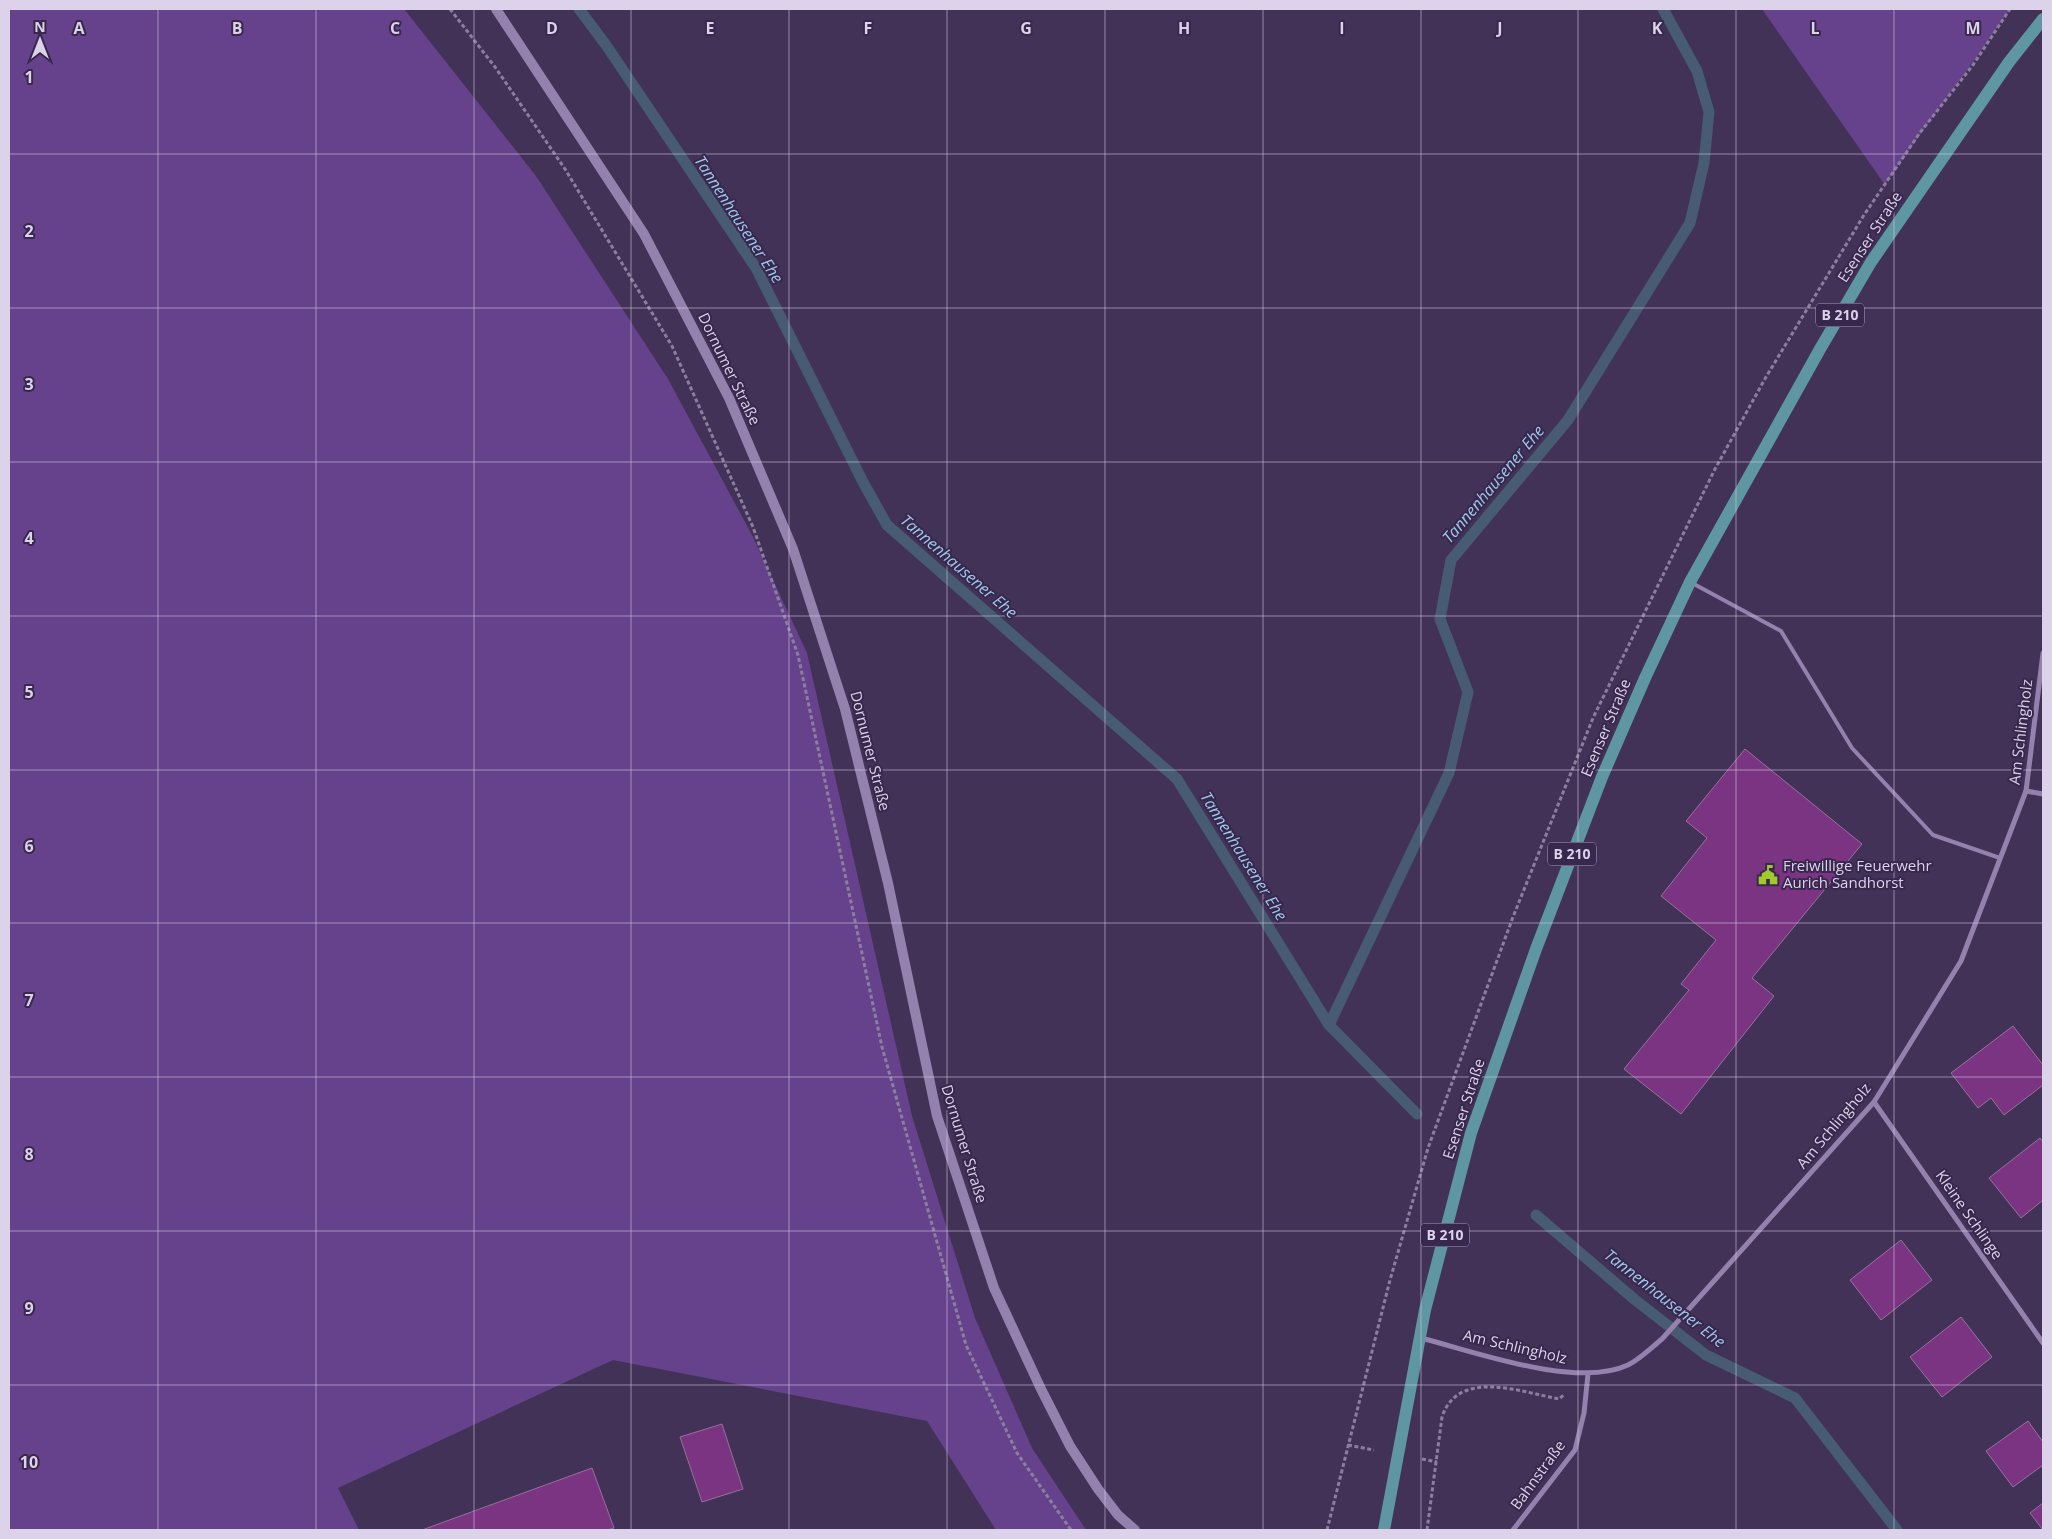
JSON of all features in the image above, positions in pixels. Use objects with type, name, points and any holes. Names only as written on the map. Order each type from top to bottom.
[{"type":"main road","name":"Dornumer Straße","points":[[496,9],[644,234],[729,398],[789,540],[846,709],[888,883],[937,1116],[994,1288],[1070,1446],[1098,1489],[1118,1515],[1135,1530]]},
{"type":"main road","name":"Esenser Straße","points":[[1384,1530],[1420,1337],[1471,1132],[1536,949],[1602,777],[1644,678],[1690,582],[1820,349],[1871,262],[2009,62],[2043,19]]},
{"type":"street","name":"Am Schlingholz","points":[[1420,1337],[1554,1372],[1588,1374],[1628,1365],[1662,1339],[1874,1102],[1961,961],[2026,791],[2043,653]]},
{"type":"street","points":[[2026,791],[2043,794]]},
{"type":"street","name":"Kleine Schlinge","points":[[1874,1102],[2043,1343]]},
{"type":"street","name":"Bahnstraße","points":[[1513,1530],[1574,1450],[1584,1413],[1588,1374]]},
{"type":"lane","points":[[1690,582],[1781,631],[1852,748],[1933,835],[2000,858]]},
{"type":"path","points":[[450,9],[496,67],[565,168],[672,346],[753,527],[798,655],[882,1047],[966,1345],[1017,1453],[1071,1530]]},
{"type":"path","points":[[1427,1530],[1442,1417],[1446,1405],[1452,1399],[1468,1389],[1483,1386],[1559,1399],[1588,1374]]},
{"type":"path","points":[[1327,1530],[1348,1445]]},
{"type":"shaded area","points":[[9,9],[404,9],[536,176],[668,379],[752,535],[807,653],[912,1116],[975,1318],[1032,1448],[1086,1530],[996,1530],[927,1421],[613,1360],[338,1488],[359,1530],[9,1530]]},
{"type":"shaded area","points":[[1762,9],[2010,9],[1885,185]]},
{"type":"building","points":[[1745,749],[1862,844],[1752,978],[1774,996],[1681,1114],[1624,1069],[1689,990],[1681,984],[1716,940],[1661,896],[1707,838],[1686,821]]},
{"type":"building","points":[[2013,1026],[2043,1065],[2043,1085],[2004,1115],[1991,1098],[1978,1108],[1951,1073]]},
{"type":"building","points":[[2040,1138],[2043,1142],[2043,1200],[2021,1218],[1989,1178]]},
{"type":"building","points":[[1901,1240],[1932,1280],[1881,1320],[1850,1280]]},
{"type":"building","points":[[1961,1317],[1992,1357],[1942,1397],[1910,1357]]},
{"type":"building","points":[[2028,1421],[2043,1442],[2043,1465],[2013,1487],[1986,1451]]},
{"type":"building","points":[[722,1424],[743,1489],[702,1502],[680,1437]]},
{"type":"building","points":[[592,1468],[614,1528],[607,1530],[422,1530]]},
{"type":"building","points":[[2043,1503],[2043,1530],[2030,1513]]},
{"type":"waterway","name":"Tannenhausener Ehe","points":[[579,9],[606,45],[756,268],[863,482],[887,525],[1177,779],[1329,1025],[1417,1114]]},
{"type":"waterway","name":"Tannenhausener Ehe","points":[[1329,1025],[1449,773],[1468,692],[1440,619],[1451,560],[1568,420],[1690,223],[1704,163],[1709,112],[1697,71],[1663,9]]},
{"type":"waterway","name":"Tannenhausener Ehe","points":[[1536,1215],[1634,1299],[1706,1355],[1795,1398],[1897,1530]]},
{"type":"place","name":"Freiwillige Feuerwehr Aurich Sandhorst","points":[[1768,875]]}]
